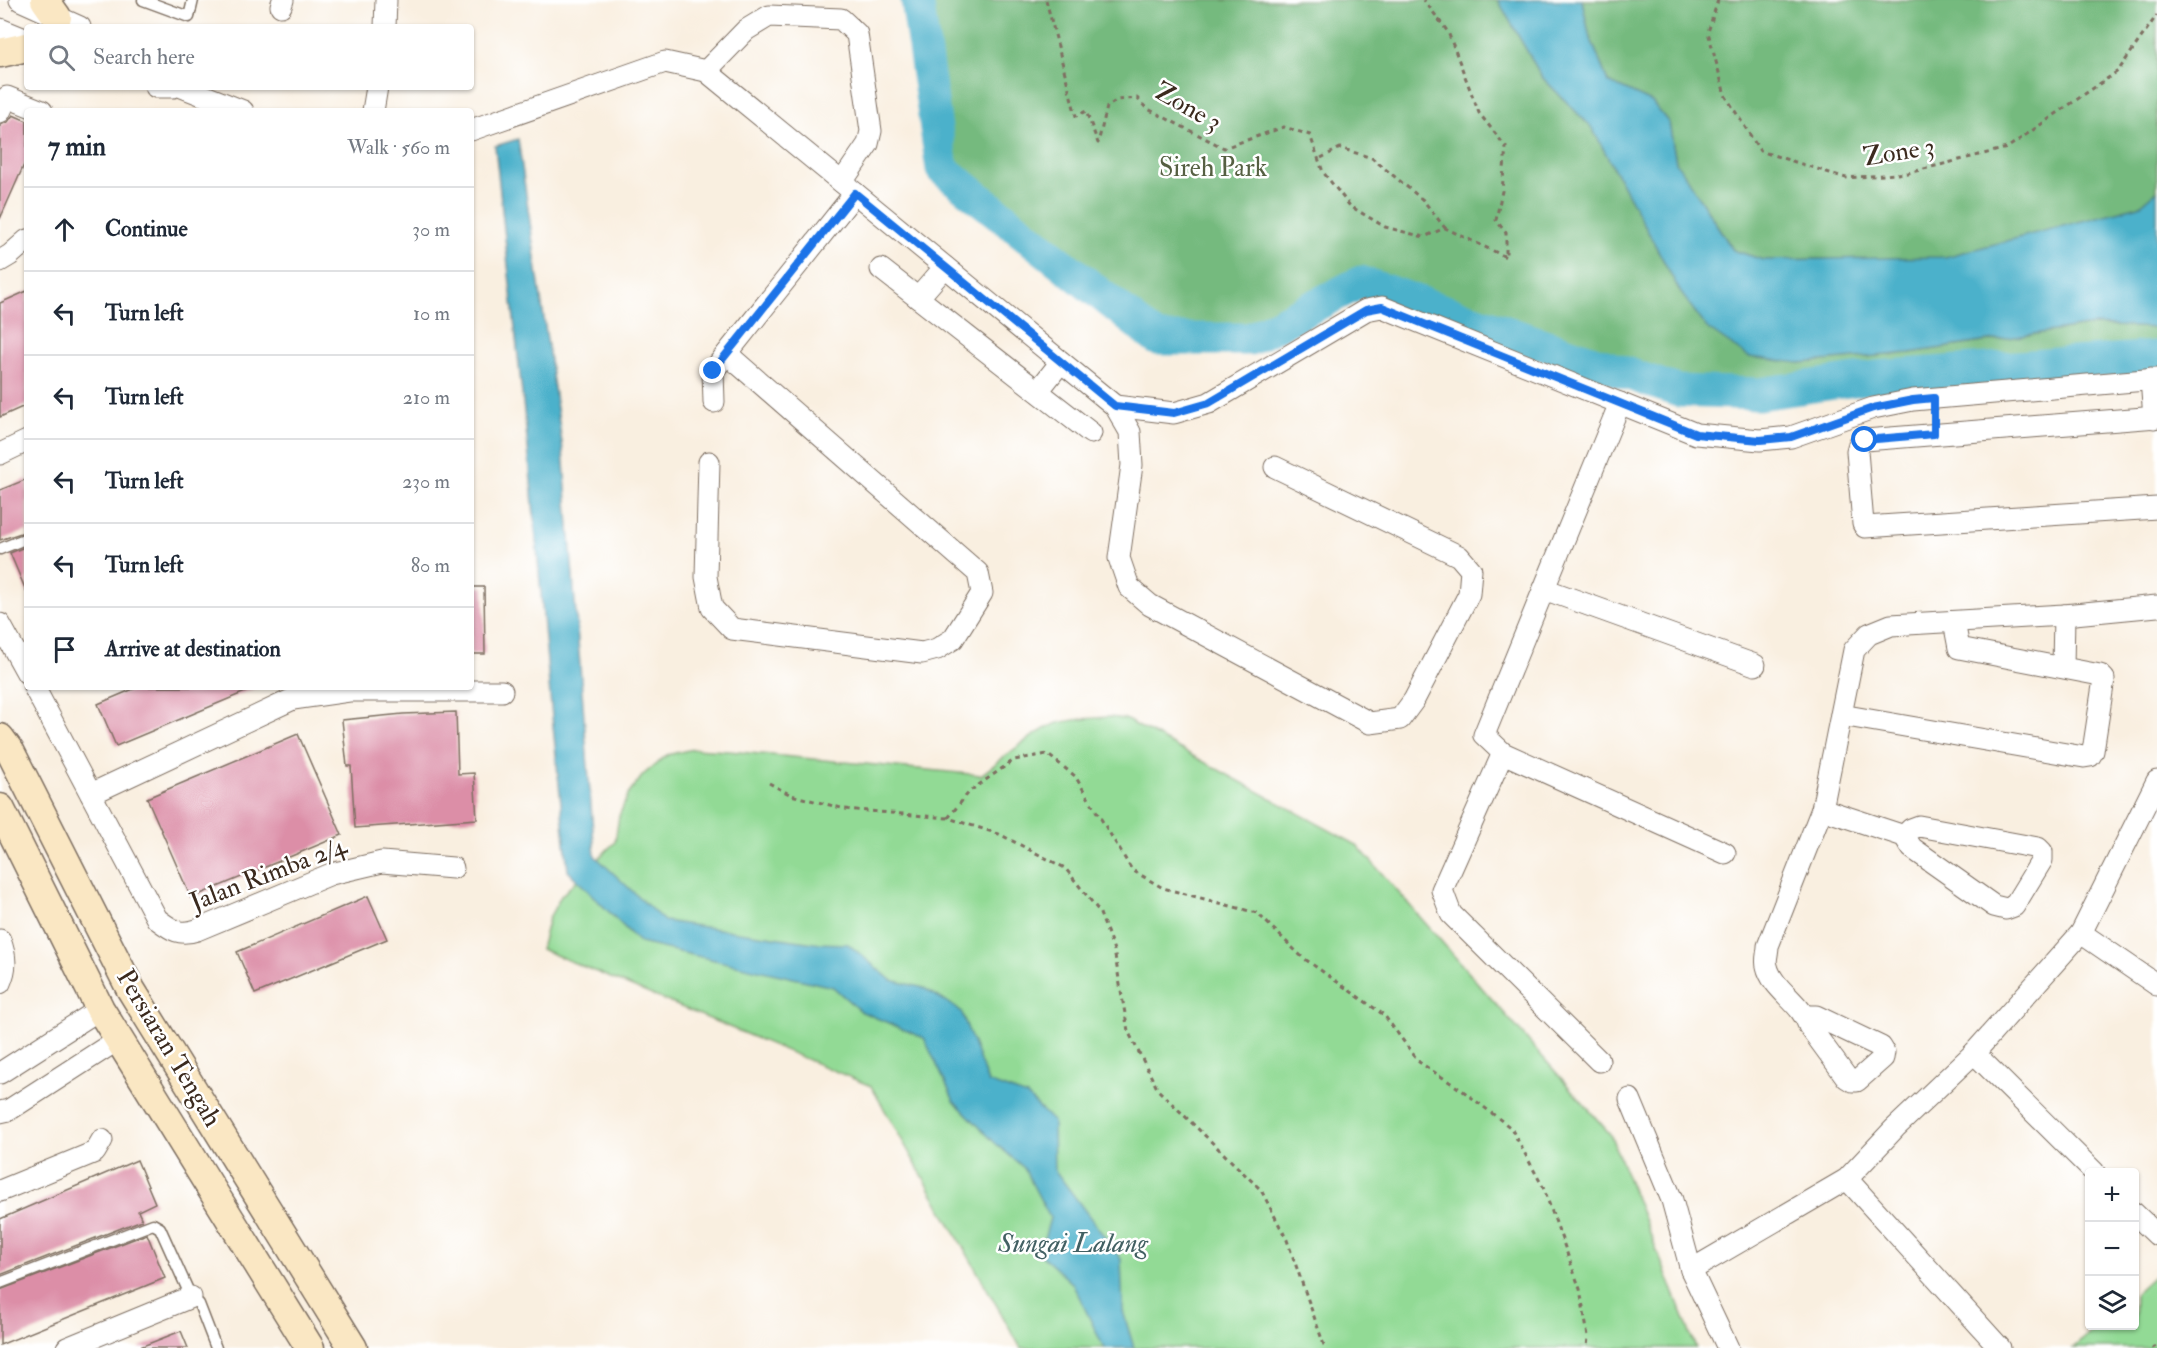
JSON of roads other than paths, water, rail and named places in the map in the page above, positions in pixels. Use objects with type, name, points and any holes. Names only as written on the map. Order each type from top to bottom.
[{"type":"street","points":[[20,0],[60,15]]},
{"type":"street","points":[[385,24],[386,0]]},
{"type":"street","points":[[706,71],[746,30],[769,16],[841,19],[857,34],[871,131],[868,144],[848,187],[713,371],[714,402]]},
{"type":"street","points":[[0,29],[24,39]]},
{"type":"street","points":[[0,53],[24,48]]},
{"type":"street","points":[[474,129],[665,62],[706,71],[1115,406],[1130,432],[1132,465],[1119,558],[1129,587],[1150,605],[1370,723],[1400,719],[1414,700],[1469,594],[1471,570],[1459,556],[1275,467]]},
{"type":"street","points":[[190,90],[235,108]]},
{"type":"street","points":[[373,108],[376,90]]},
{"type":"street","points":[[0,112],[7,97],[34,108]]},
{"type":"street","points":[[0,261],[24,243]]},
{"type":"street","points":[[918,298],[945,267]]},
{"type":"street","points":[[881,269],[1091,433]]},
{"type":"street","points":[[1115,406],[1174,413],[1209,403],[1366,310],[1382,307],[1696,434],[1760,440],[1791,437],[1873,408],[1913,400],[2154,379],[2156,418],[1865,440],[1859,444],[1857,451],[1865,527],[2157,508]]},
{"type":"street","points":[[709,462],[706,577],[712,608],[732,629],[922,653],[937,649],[953,639],[982,593],[978,573],[727,354]]},
{"type":"street","points":[[1038,392],[1061,362]]},
{"type":"street","points":[[1934,398],[1934,434]]},
{"type":"street","points":[[1620,403],[1484,735],[1503,753],[1725,853]]},
{"type":"street","points":[[0,454],[24,442]]},
{"type":"street","points":[[1544,589],[1755,665]]},
{"type":"street","points":[[1806,1016],[1774,980],[1767,966],[1768,946],[1822,809],[1854,650],[1869,634],[1891,625],[2064,615],[2157,606]]},
{"type":"street","points":[[2063,667],[2064,615]]},
{"type":"street","points":[[1841,715],[2084,757],[2090,756],[2104,679],[2100,675],[1959,648],[1954,622]]},
{"type":"street","points":[[0,624],[19,641],[24,661]]},
{"type":"street","points":[[36,690],[91,794],[293,699],[349,691],[502,691]]},
{"type":"street","name":"Persiaran Tengah","points":[[0,738],[11,753],[130,988],[353,1348]]},
{"type":"street","points":[[1503,753],[1442,890],[1451,914],[1599,1061]]},
{"type":"street","points":[[1691,1270],[1847,1179],[1895,1128],[1974,1053],[2081,933],[2157,782]]},
{"type":"street","name":"Jalan Rimba 2/4","points":[[91,794],[157,919],[175,932],[186,933],[197,930],[341,871],[382,862],[453,868]]},
{"type":"street","name":"Persiaran Tengah","points":[[0,808],[100,1009],[310,1348]]},
{"type":"street","points":[[1822,809],[1904,836],[1912,848],[1994,906],[2006,909],[2014,906],[2042,860],[2042,852],[2038,848],[1919,826],[1911,829],[1904,836]]},
{"type":"street","points":[[2081,933],[2157,986]]},
{"type":"street","points":[[0,940],[6,956],[4,975],[0,983]]},
{"type":"street","points":[[0,1073],[100,1009]]},
{"type":"street","points":[[0,1112],[9,1110],[118,1039]]},
{"type":"street","points":[[1974,1053],[2089,1168]]},
{"type":"street","points":[[1630,1099],[1671,1200],[1691,1270],[1728,1348]]},
{"type":"street","points":[[0,1191],[95,1152],[102,1140]]},
{"type":"street","points":[[1847,1179],[2000,1348]]},
{"type":"street","points":[[2139,1218],[2157,1235]]},
{"type":"street","points":[[67,1348],[191,1297]]},
{"type":"lane","points":[[143,0],[189,17],[193,0]]},
{"type":"lane","points":[[0,549],[24,539]]},
{"type":"lane","points":[[0,1283],[153,1224],[160,1228],[191,1297],[199,1304],[216,1348]]},
{"type":"water","points":[[1498,0],[1582,0],[1589,34],[1608,82],[1652,102],[1669,123],[1676,162],[1733,250],[1763,260],[1945,257],[2139,206],[2157,191],[2157,328],[2093,325],[1909,353],[1799,363],[1749,357],[1707,328],[1681,293],[1592,128],[1542,77]]},
{"type":"water","name":"Sungai Lalang","points":[[518,139],[563,450],[595,856],[664,921],[814,943],[848,944],[891,980],[924,988],[961,1011],[988,1082],[1027,1096],[1053,1121],[1054,1169],[1121,1259],[1123,1311],[1134,1348],[1104,1348],[1073,1284],[1040,1254],[1050,1218],[1024,1168],[994,1142],[954,1101],[924,1038],[860,1011],[833,987],[640,943],[568,871],[528,448],[495,146]]},
{"type":"waterway","points":[[917,0],[942,169],[1157,339],[1250,339],[1361,282],[1678,391],[1759,394],[1876,377],[2157,357]]},
{"type":"park label","name":"Sireh Park","points":[[1213,168]]}]
